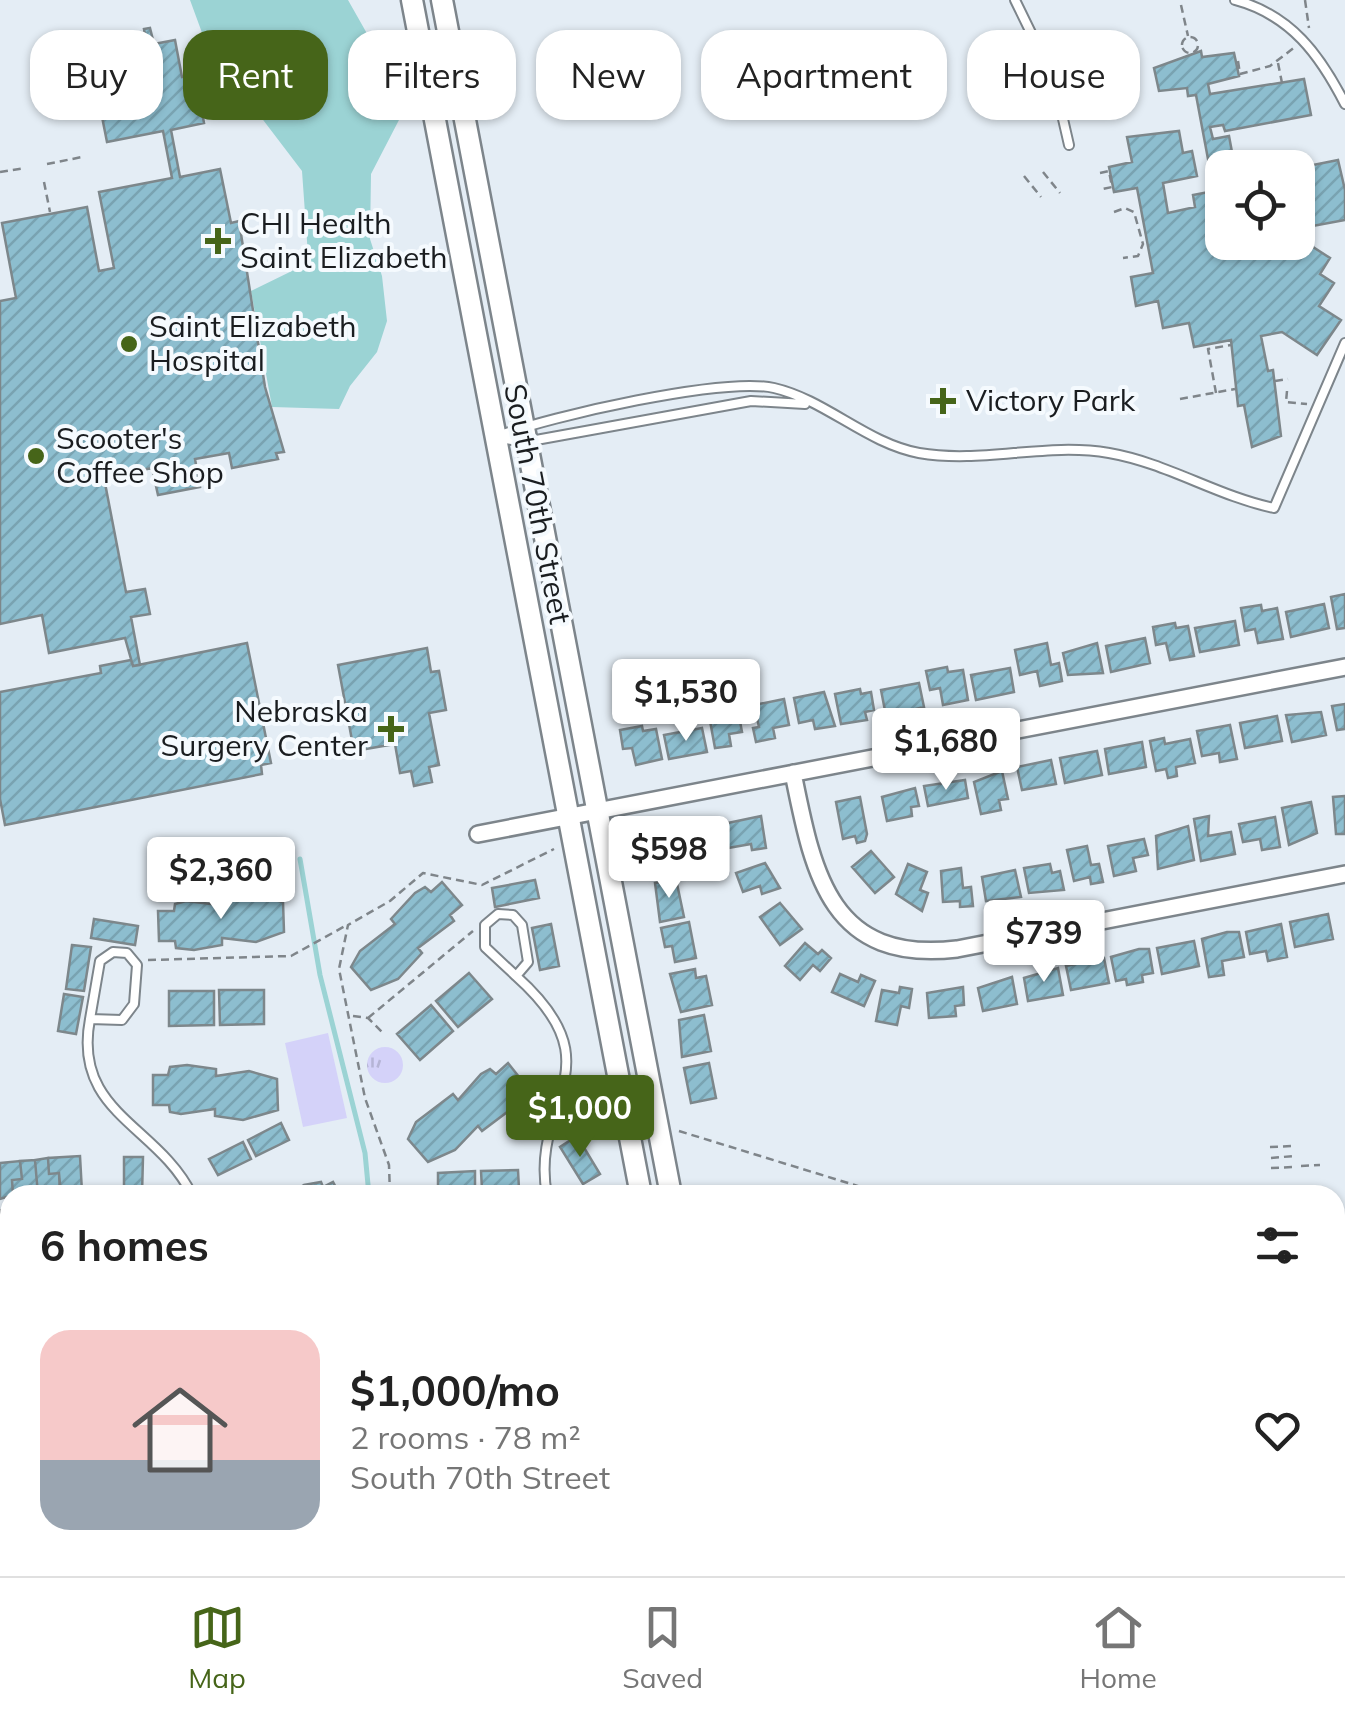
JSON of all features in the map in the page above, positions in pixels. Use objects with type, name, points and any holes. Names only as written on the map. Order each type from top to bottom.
[{"type":"main road","name":"South 70th Street","points":[[412,0],[639,1185]]},
{"type":"main road","name":"South 70th Street","points":[[442,0],[669,1185]]},
{"type":"street","points":[[478,834],[1345,666]]},
{"type":"street","points":[[793,773],[810,856],[832,902],[866,934],[912,950],[957,949],[1345,874]]},
{"type":"lane","points":[[1015,0],[1054,80],[1068,145]]},
{"type":"lane","points":[[1236,0],[1284,21],[1302,37],[1345,104]]},
{"type":"lane","points":[[494,437],[524,434],[732,385],[776,388],[871,437],[918,452],[974,456],[1062,448],[1109,453],[1149,463],[1242,501],[1274,508],[1345,343]]},
{"type":"lane","points":[[494,437],[751,400],[812,405]]},
{"type":"lane","points":[[516,976],[528,962],[522,925],[513,916],[498,914],[485,925],[485,947],[550,1011],[566,1048],[565,1082],[545,1163],[546,1185]]},
{"type":"lane","points":[[90,1019],[112,1022],[129,1015],[138,974],[127,954],[113,952],[100,961],[90,1019],[86,1058],[97,1088],[179,1172],[186,1185]]},
{"type":"path","points":[[1304,0],[1309,24]]},
{"type":"path","points":[[1181,5],[1188,38]]},
{"type":"path","points":[[1238,62],[1240,74],[1277,62],[1297,44]]},
{"type":"path","points":[[1277,62],[1282,83]]},
{"type":"path","points":[[47,164],[82,157]]},
{"type":"path","points":[[0,172],[25,168]]},
{"type":"path","points":[[1043,172],[1060,193]]},
{"type":"path","points":[[1100,173],[1108,172],[1112,187],[1104,189]]},
{"type":"path","points":[[1024,176],[1041,198]]},
{"type":"path","points":[[44,182],[50,212]]},
{"type":"path","points":[[1114,212],[1125,208],[1137,216],[1142,251],[1136,258],[1123,258]]},
{"type":"path","points":[[1216,393],[1208,349],[1230,345]]},
{"type":"path","points":[[1275,381],[1288,379]]},
{"type":"path","points":[[1180,399],[1235,389]]},
{"type":"path","points":[[1287,391],[1286,402],[1308,404]]},
{"type":"path","points":[[145,960],[277,957],[304,951],[381,906],[424,873],[482,885],[554,849]]},
{"type":"path","points":[[348,924],[339,970],[352,1016],[365,1098],[389,1165],[390,1185]]},
{"type":"path","points":[[368,1018],[473,931]]},
{"type":"path","points":[[352,1016],[368,1018],[382,1032]]},
{"type":"path","points":[[677,1130],[855,1185]]},
{"type":"path","points":[[1270,1147],[1293,1146]]},
{"type":"path","points":[[1271,1158],[1294,1156]]},
{"type":"path","points":[[1301,1166],[1320,1165]]},
{"type":"path","points":[[1272,1168],[1294,1167]]},
{"type":"green space","points":[[328,1033],[347,1118],[303,1127],[285,1043]]},
{"type":"green space","points":[[385,1047],[398,1052],[403,1065],[398,1078],[385,1083],[372,1078],[367,1065],[372,1052]]},
{"type":"shaded area","points":[[190,0],[348,0],[365,30],[348,30],[348,120],[399,120],[371,174],[370,239],[382,276],[387,321],[377,352],[350,386],[339,409],[272,407],[251,291],[298,268],[308,255],[302,171],[263,120],[328,120],[328,30],[201,30]]},
{"type":"building","name":"Saint Elizabeth Hospital","points":[[175,40],[183,77],[183,120],[204,123],[171,130],[180,177],[220,169],[231,223],[239,221],[265,387],[284,452],[276,453],[278,459],[232,468],[229,453],[195,459],[200,487],[158,495],[152,468],[104,478],[126,592],[145,589],[150,614],[131,617],[140,665],[133,666],[125,638],[49,653],[42,615],[0,624],[0,301],[16,298],[2,223],[87,207],[99,271],[114,268],[99,192],[172,178],[163,131],[107,142],[103,120],[163,120],[163,42]]},
{"type":"building","points":[[1201,51],[1202,57],[1234,53],[1239,76],[1208,84],[1210,94],[1304,79],[1311,115],[1225,131],[1223,125],[1210,127],[1213,139],[1229,136],[1232,150],[1206,150],[1196,95],[1188,96],[1187,88],[1159,91],[1154,68]]},
{"type":"building","points":[[1179,131],[1183,153],[1192,151],[1197,176],[1163,183],[1168,213],[1195,207],[1193,195],[1205,193],[1205,260],[1315,260],[1315,248],[1330,258],[1320,274],[1334,283],[1319,306],[1341,320],[1317,355],[1282,332],[1261,336],[1268,371],[1273,370],[1281,436],[1252,447],[1244,405],[1238,406],[1231,340],[1194,347],[1189,323],[1163,328],[1158,301],[1136,306],[1131,277],[1153,273],[1137,188],[1114,192],[1109,167],[1132,162],[1127,137]]},
{"type":"building","points":[[1338,160],[1345,190],[1345,220],[1315,226],[1315,165]]},
{"type":"building","points":[[1345,594],[1345,628],[1337,629],[1331,597]]},
{"type":"building","points":[[1324,604],[1329,628],[1291,637],[1286,612]]},
{"type":"building","points":[[1261,605],[1262,611],[1277,608],[1283,639],[1258,643],[1255,629],[1245,631],[1241,608]]},
{"type":"building","points":[[1235,621],[1239,645],[1200,652],[1195,628]]},
{"type":"building","points":[[1175,623],[1176,628],[1188,626],[1194,656],[1170,660],[1166,643],[1156,645],[1153,627]]},
{"type":"building","points":[[1145,638],[1150,663],[1111,672],[1106,646]]},
{"type":"building","points":[[247,643],[271,763],[261,765],[262,774],[5,825],[0,799],[0,692],[101,673],[100,666],[131,660],[133,666]]},
{"type":"building","points":[[1047,643],[1051,665],[1059,663],[1062,681],[1040,686],[1037,671],[1020,675],[1015,650]]},
{"type":"building","points":[[1097,643],[1103,673],[1068,675],[1063,653]]},
{"type":"building","name":"Nebraska Surgery Center","points":[[427,648],[431,672],[439,671],[446,710],[429,713],[439,765],[429,767],[432,782],[414,786],[411,771],[400,773],[395,744],[354,751],[338,665]]},
{"type":"building","points":[[947,667],[948,672],[963,670],[968,700],[943,705],[940,688],[930,690],[926,671]]},
{"type":"building","points":[[1010,668],[1014,692],[976,700],[971,675]]},
{"type":"building","points":[[919,683],[924,707],[886,716],[881,690]]},
{"type":"building","points":[[860,689],[861,694],[871,692],[874,710],[865,712],[867,720],[841,724],[835,694]]},
{"type":"building","points":[[824,692],[835,726],[815,729],[813,720],[799,723],[794,698]]},
{"type":"building","points":[[784,699],[789,725],[773,728],[775,738],[756,742],[753,728],[759,727],[754,705]]},
{"type":"building","points":[[1345,704],[1345,729],[1337,730],[1332,706]]},
{"type":"building","points":[[737,705],[742,732],[729,734],[731,746],[715,748],[708,710]]},
{"type":"building","points":[[1321,712],[1326,735],[1292,742],[1286,715]]},
{"type":"building","points":[[1277,716],[1282,741],[1245,748],[1240,723]]},
{"type":"building","points":[[1230,725],[1237,759],[1220,762],[1219,753],[1202,756],[1197,731]]},
{"type":"building","points":[[642,726],[643,731],[656,729],[662,759],[636,765],[632,748],[623,749],[620,730]]},
{"type":"building","points":[[702,728],[707,752],[669,759],[664,735]]},
{"type":"building","points":[[1164,738],[1165,744],[1190,739],[1195,763],[1176,767],[1177,776],[1168,778],[1166,769],[1156,771],[1150,741]]},
{"type":"building","points":[[1142,742],[1146,767],[1109,774],[1105,749]]},
{"type":"building","points":[[1097,751],[1102,775],[1065,783],[1060,758]]},
{"type":"building","points":[[1051,760],[1056,784],[1022,790],[1017,767]]},
{"type":"building","points":[[1002,771],[1008,799],[999,800],[1001,810],[981,814],[974,782]]},
{"type":"building","points":[[965,780],[968,798],[928,806],[924,786]]},
{"type":"building","points":[[915,788],[919,806],[911,807],[912,816],[887,821],[882,797]]},
{"type":"building","points":[[1345,796],[1345,834],[1336,834],[1333,797]]},
{"type":"building","points":[[860,797],[867,834],[865,841],[857,843],[855,836],[843,839],[836,802]]},
{"type":"building","points":[[1311,802],[1317,833],[1289,845],[1282,808]]},
{"type":"building","points":[[761,816],[766,848],[752,850],[751,844],[728,848],[723,824]]},
{"type":"building","points":[[1209,816],[1208,836],[1231,832],[1235,854],[1201,861],[1194,819]]},
{"type":"building","points":[[1275,817],[1280,847],[1262,850],[1260,839],[1243,842],[1239,824]]},
{"type":"building","points":[[1188,826],[1194,860],[1158,869],[1156,836]]},
{"type":"building","points":[[683,831],[688,856],[648,863],[644,842]]},
{"type":"building","points":[[1144,839],[1148,855],[1133,858],[1136,871],[1114,876],[1108,846]]},
{"type":"building","points":[[1087,846],[1091,865],[1099,864],[1103,882],[1091,884],[1090,877],[1074,881],[1067,850]]},
{"type":"building","points":[[871,851],[894,877],[875,893],[852,867]]},
{"type":"building","points":[[765,863],[780,888],[762,894],[760,886],[743,892],[736,873]]},
{"type":"building","points":[[908,864],[927,872],[920,890],[928,893],[922,911],[896,894]]},
{"type":"building","points":[[1050,864],[1052,873],[1060,871],[1064,890],[1029,893],[1024,868]]},
{"type":"building","points":[[961,868],[963,888],[971,887],[973,906],[960,907],[960,901],[943,902],[941,871]]},
{"type":"building","points":[[1015,870],[1021,897],[986,901],[982,877]]},
{"type":"building","points":[[676,879],[684,917],[660,922],[655,883]]},
{"type":"building","points":[[535,880],[539,898],[495,907],[492,888]]},
{"type":"building","points":[[442,882],[462,905],[450,915],[454,921],[418,948],[422,953],[398,979],[371,990],[351,967],[360,951],[395,924],[391,919],[415,893],[425,887],[431,892]]},
{"type":"building","points":[[248,894],[283,902],[284,932],[256,942],[222,938],[222,945],[194,950],[176,948],[175,941],[159,941],[158,911],[174,911],[175,904],[186,901],[220,905],[220,898]]},
{"type":"building","points":[[780,903],[802,929],[780,945],[760,917]]},
{"type":"building","points":[[1328,914],[1333,939],[1295,947],[1290,922]]},
{"type":"building","points":[[94,919],[138,926],[135,945],[91,938]]},
{"type":"building","points":[[689,922],[696,958],[675,962],[672,946],[665,947],[661,928]]},
{"type":"building","points":[[551,924],[559,966],[540,970],[532,928]]},
{"type":"building","points":[[1281,924],[1287,957],[1268,961],[1266,951],[1250,954],[1246,932]]},
{"type":"building","points":[[1239,932],[1244,957],[1222,961],[1224,975],[1209,977],[1202,939]]},
{"type":"building","points":[[1194,941],[1199,966],[1162,974],[1157,948]]},
{"type":"building","points":[[805,943],[818,954],[822,950],[831,958],[820,971],[813,965],[800,980],[785,966]]},
{"type":"building","points":[[72,945],[91,947],[84,991],[66,989]]},
{"type":"building","points":[[1149,949],[1153,973],[1142,975],[1143,982],[1127,985],[1126,979],[1116,981],[1111,957]]},
{"type":"building","points":[[1104,958],[1109,983],[1071,990],[1066,966]]},
{"type":"building","points":[[1058,968],[1063,995],[1028,1001],[1024,978]]},
{"type":"building","points":[[695,969],[696,978],[706,976],[712,1005],[681,1012],[670,974]]},
{"type":"building","points":[[469,973],[492,999],[458,1027],[436,1001]]},
{"type":"building","points":[[840,974],[858,982],[861,975],[875,981],[864,1006],[832,992]]},
{"type":"building","points":[[1012,977],[1017,1004],[983,1011],[978,988]]},
{"type":"building","points":[[900,987],[912,989],[909,1008],[901,1006],[897,1025],[876,1021],[882,990],[899,993]]},
{"type":"building","points":[[963,987],[964,1005],[955,1006],[956,1016],[929,1018],[927,993]]},
{"type":"building","points":[[219,990],[264,990],[264,1024],[220,1025]]},
{"type":"building","points":[[169,991],[214,991],[214,1025],[169,1026]]},
{"type":"building","points":[[64,994],[83,997],[76,1034],[58,1031]]},
{"type":"building","points":[[431,1005],[453,1031],[420,1060],[397,1034]]},
{"type":"building","points":[[704,1015],[711,1051],[682,1057],[679,1020]]},
{"type":"building","points":[[508,1063],[527,1087],[515,1096],[519,1103],[482,1131],[478,1126],[455,1150],[428,1162],[408,1139],[416,1122],[453,1094],[458,1100],[481,1074],[490,1069],[496,1074]]},
{"type":"building","points":[[709,1063],[716,1098],[691,1103],[684,1068]]},
{"type":"building","points":[[170,1067],[216,1069],[216,1076],[249,1071],[277,1079],[278,1110],[243,1120],[215,1116],[215,1109],[181,1114],[170,1112],[169,1105],[153,1105],[153,1075],[168,1075]]},
{"type":"building","points":[[281,1123],[289,1140],[256,1156],[248,1140]]},
{"type":"building","points":[[577,1136],[600,1174],[583,1184],[560,1147]]},
{"type":"building","points":[[243,1142],[251,1159],[218,1175],[209,1159]]},
{"type":"building","points":[[80,1156],[82,1185],[60,1185],[59,1173],[49,1174],[48,1158]]},
{"type":"building","points":[[124,1157],[143,1157],[142,1185],[124,1185]]},
{"type":"building","points":[[48,1158],[49,1174],[59,1173],[60,1185],[37,1185],[35,1160]]},
{"type":"building","points":[[35,1160],[37,1185],[12,1185],[12,1180],[22,1179],[20,1161]]},
{"type":"building","points":[[20,1161],[22,1179],[12,1180],[12,1185],[0,1185],[0,1163]]},
{"type":"building","points":[[518,1170],[519,1185],[482,1185],[481,1171]]},
{"type":"building","points":[[475,1171],[475,1185],[438,1185],[438,1173]]},
{"type":"waterway","points":[[300,859],[320,975],[365,1153],[368,1185]]},
{"type":"place","name":"CHI Health Saint Elizabeth","points":[[218,241]]},
{"type":"place","name":"Saint Elizabeth Hospital","points":[[129,344]]},
{"type":"place","name":"Victory Park","points":[[943,401]]},
{"type":"place","name":"Scooter's Coffee Shop","points":[[36,456]]},
{"type":"place","name":"Nebraska Surgery Center","points":[[391,729]]}]
